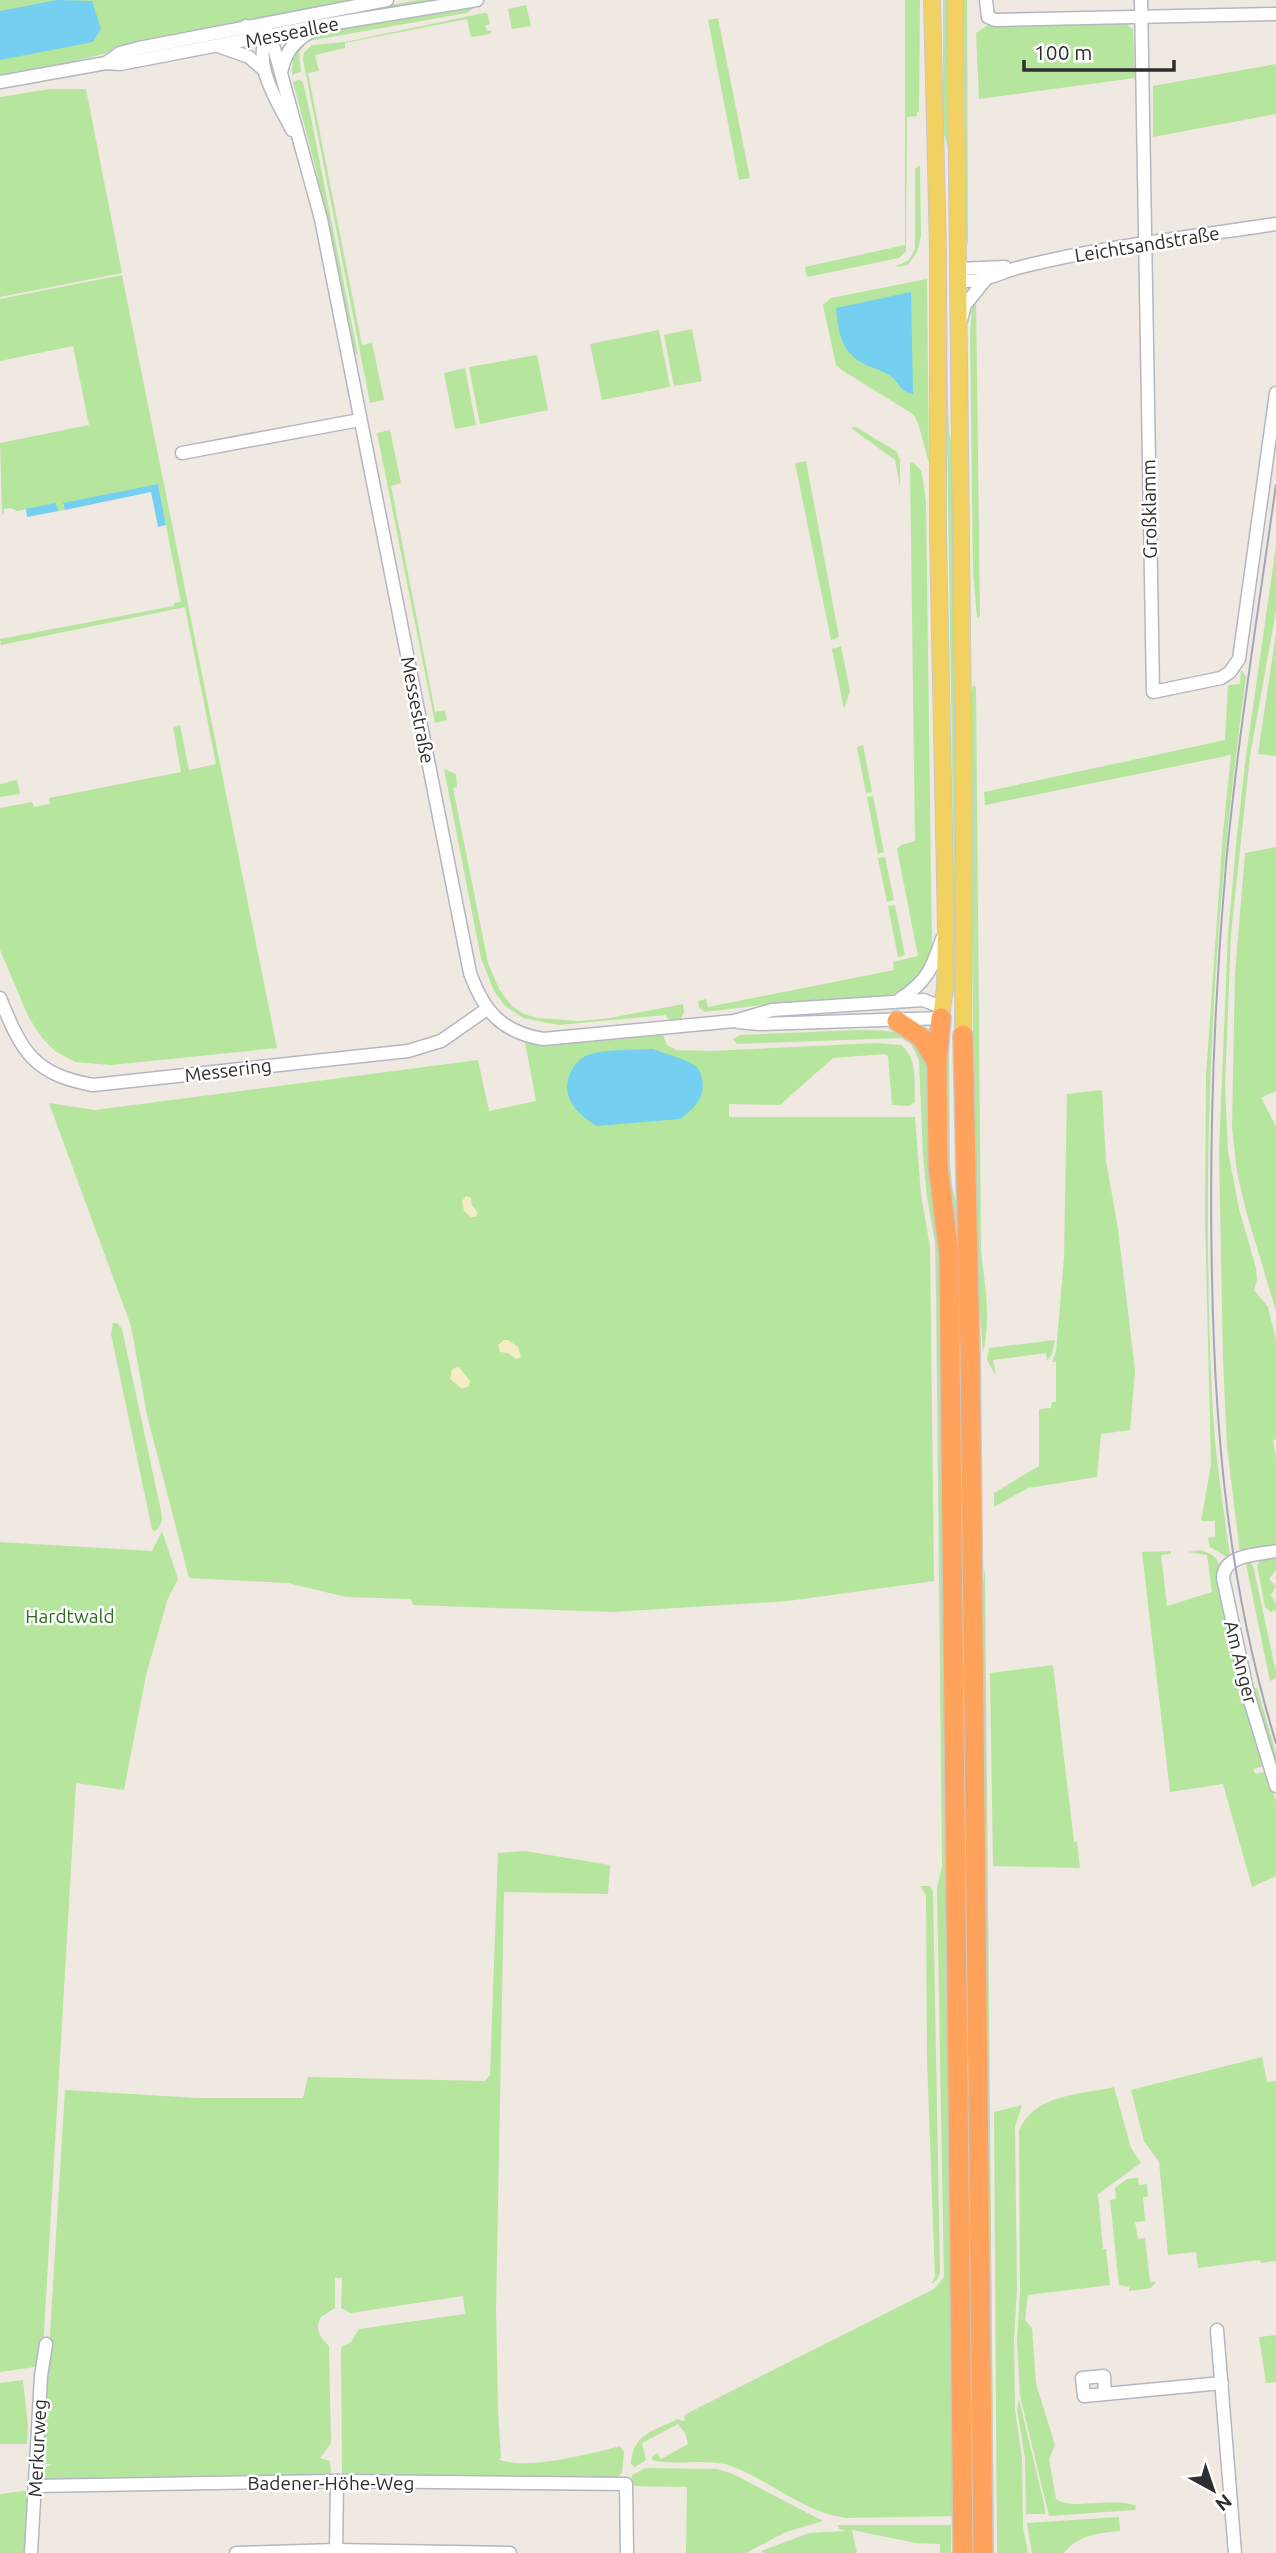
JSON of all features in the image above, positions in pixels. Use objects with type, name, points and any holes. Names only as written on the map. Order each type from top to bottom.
[{"type":"highway","points":[[897,1011],[922,1038],[937,1063]]},
{"type":"highway","points":[[944,1013],[937,1063],[938,1167],[949,1255],[963,2553]]},
{"type":"highway","points":[[962,1035],[970,1352],[983,2553]]},
{"type":"main road","points":[[932,0],[938,250],[951,273],[950,281],[958,299],[964,795],[962,1035]]},
{"type":"main road","points":[[955,0],[951,273],[938,536],[946,929],[944,1013],[962,1035]]},
{"type":"main road","points":[[944,1013],[956,1007],[963,990]]},
{"type":"street","name":"Messeallee","points":[[106,63],[120,53],[139,48],[387,0]]},
{"type":"street","name":"Messeallee","points":[[0,82],[106,63],[120,64],[318,26],[477,0]]},
{"type":"street","points":[[986,0],[988,17],[995,20],[1276,14]]},
{"type":"street","points":[[1140,0],[1144,245]]},
{"type":"street","points":[[263,69],[262,47],[266,37],[273,27],[283,20]]},
{"type":"street","points":[[246,26],[254,28],[266,37]]},
{"type":"street","points":[[281,69],[294,43],[318,26]]},
{"type":"street","name":"Messestraße","points":[[266,37],[274,48],[281,69],[321,219],[470,974],[487,1009],[498,1021],[515,1032],[543,1039],[734,1021],[772,1010],[944,1013]]},
{"type":"street","points":[[217,46],[249,57],[263,69]]},
{"type":"street","name":"Messestraße","points":[[263,69],[304,156]]},
{"type":"street","name":"Leichtsandstraße","points":[[951,273],[1019,267],[1069,256],[1276,224]]},
{"type":"street","name":"Großklamm","points":[[1144,245],[1153,692],[1210,681],[1230,672],[1240,659],[1276,393]]},
{"type":"street","name":"Leichtsandstraße","points":[[951,273],[970,283],[1019,267]]},
{"type":"street","points":[[958,330],[965,305],[986,279]]},
{"type":"street","points":[[182,453],[354,421]]},
{"type":"street","points":[[897,1011],[929,975],[946,929]]},
{"type":"street","name":"Messering","points":[[0,998],[10,1023],[28,1054],[38,1064],[65,1080],[93,1085],[408,1051],[441,1041],[487,1009]]},
{"type":"street","name":"Messestraße","points":[[734,1021],[759,1024],[897,1011],[923,1000],[944,1013]]},
{"type":"street","name":"Am Anger","points":[[1276,1551],[1230,1561],[1223,1578],[1248,1694],[1276,1786]]},
{"type":"street","points":[[1217,2330],[1236,2553]]},
{"type":"street","name":"Merkurweg","points":[[32,2553],[41,2376],[46,2344]]},
{"type":"street","points":[[1105,2394],[1222,2383]]},
{"type":"street","points":[[336,2551],[337,2481]]},
{"type":"street","name":"Badener-Höhe-Weg","points":[[35,2486],[337,2481],[626,2484],[626,2553]]},
{"type":"street","points":[[236,2553],[510,2553]]},
{"type":"green space","points":[[0,0],[355,0],[140,44],[58,66],[0,76]]},
{"type":"green space","points":[[418,0],[451,0],[285,26],[302,22]]},
{"type":"green space","points":[[905,0],[920,0],[919,112],[917,116],[907,117],[906,251],[899,258],[807,277],[805,267],[905,245]]},
{"type":"green space","points":[[943,0],[949,0],[950,257],[948,148],[943,131]]},
{"type":"green space","points":[[962,0],[967,0],[968,245],[964,240]]},
{"type":"green space","points":[[526,5],[531,26],[512,29],[508,9]]},
{"type":"green space","points":[[473,8],[467,13],[308,41],[299,52],[301,72],[292,75],[293,53],[310,36]]},
{"type":"green space","points":[[487,13],[490,24],[485,26],[487,31],[492,30],[490,34],[471,37],[467,19],[345,43],[345,48],[315,55],[319,71],[308,73],[362,345],[372,343],[384,400],[370,403],[304,53],[312,45],[345,42]]},
{"type":"green space","points":[[718,18],[750,178],[739,180],[708,20]]},
{"type":"green space","points":[[1126,23],[1133,30],[1135,78],[979,99],[976,33],[988,25]]},
{"type":"green space","points":[[1276,64],[1276,114],[1153,137],[1153,86]]},
{"type":"green space","points":[[293,82],[303,82],[310,113],[358,355],[353,352],[350,340],[316,169]]},
{"type":"green space","points":[[50,89],[86,89],[122,273],[0,297],[0,97]]},
{"type":"green space","points":[[920,165],[921,236],[917,252],[908,265],[895,267],[909,260],[915,249],[915,169]]},
{"type":"green space","points":[[122,275],[277,1048],[111,1065],[75,1062],[55,1051],[29,1018],[0,950],[0,808],[32,802],[34,807],[50,804],[49,798],[181,772],[173,727],[180,725],[189,770],[216,764],[185,607],[1,645],[0,639],[174,606],[174,603],[181,602],[158,484],[63,504],[65,510],[59,511],[54,504],[17,511],[4,509],[4,515],[2,512],[0,443],[89,425],[73,346],[0,361],[0,299]]},
{"type":"green space","points":[[927,279],[929,463],[913,414],[836,365],[823,305],[831,298]]},
{"type":"green space","points":[[976,299],[980,616],[977,618],[973,571],[970,333],[972,307]]},
{"type":"green space","points":[[945,302],[949,432],[954,455],[958,990],[953,997],[955,954]]},
{"type":"green space","points":[[692,329],[702,381],[674,386],[664,335]]},
{"type":"green space","points":[[659,330],[670,387],[602,400],[590,344]]},
{"type":"green space","points":[[537,355],[548,410],[480,424],[469,367]]},
{"type":"green space","points":[[465,368],[476,425],[455,429],[444,373]]},
{"type":"green space","points":[[856,427],[897,452],[900,460],[900,487],[895,460],[851,428]]},
{"type":"green space","points":[[390,430],[401,483],[391,486],[435,712],[445,710],[447,720],[435,723],[377,433]]},
{"type":"green space","points":[[806,461],[839,637],[831,640],[795,463]]},
{"type":"green space","points":[[913,462],[921,471],[926,503],[932,946],[927,964],[910,984],[886,996],[771,1004],[705,1012],[699,1008],[698,1001],[706,999],[708,1007],[894,970],[893,962],[918,956],[897,849],[915,841],[910,463]]},
{"type":"green space","points":[[1276,545],[1276,611],[1250,756],[1231,934],[1225,1086],[1228,1151],[1239,1209],[1256,1268],[1254,1290],[1268,1307],[1276,1340],[1276,1439],[1273,1440],[1276,1457],[1276,1545],[1240,1553],[1227,1447],[1219,1151],[1228,934],[1237,835]]},
{"type":"green space","points":[[1276,633],[1276,756],[1258,754]]},
{"type":"green space","points":[[841,646],[850,691],[844,709],[832,649]]},
{"type":"green space","points":[[1241,670],[1246,677],[1222,891],[1209,1106],[1208,1275],[1211,1376],[1216,1451],[1230,1556],[1227,1557],[1210,1547],[1208,1538],[1215,1537],[1215,1521],[1201,1521],[1211,1465],[1205,1220],[1206,1076],[1231,755],[985,805],[984,792],[1225,740],[1228,685],[1240,684]]},
{"type":"green space","points":[[973,685],[976,687],[981,1251],[987,1315],[983,1353],[977,1269],[974,1148],[970,700]]},
{"type":"green space","points":[[863,745],[872,792],[866,793],[857,747]]},
{"type":"green space","points":[[444,769],[456,774],[457,787],[453,788],[488,963],[499,989],[512,1006],[537,1018],[579,1021],[683,1004],[684,1013],[681,1018],[672,1022],[665,1015],[559,1025],[523,1018],[505,1006],[494,991],[481,958]]},
{"type":"green space","points":[[17,780],[20,794],[0,797],[0,784]]},
{"type":"green space","points":[[873,796],[884,852],[878,854],[867,797]]},
{"type":"green space","points":[[1276,847],[1276,1091],[1261,1098],[1276,1126],[1276,1311],[1246,1211],[1237,1172],[1232,1127],[1235,973],[1245,853]]},
{"type":"green space","points":[[885,857],[894,900],[887,902],[878,858]]},
{"type":"green space","points":[[895,905],[905,955],[898,957],[888,906]]},
{"type":"green space","points":[[858,1030],[893,1032],[911,1038],[924,1054],[928,1067],[940,1273],[954,2516],[846,2518],[815,2509],[728,2465],[652,2460],[657,2453],[661,2459],[688,2444],[685,2433],[678,2424],[642,2443],[646,2460],[635,2467],[631,2464],[636,2446],[646,2434],[678,2419],[685,2420],[684,2415],[934,2289],[944,2277],[937,1887],[942,1867],[935,1243],[923,1156],[919,1060],[911,1044],[901,1038],[737,1044],[733,1039],[740,1035]]},
{"type":"green space","points":[[663,1035],[667,1045],[676,1050],[711,1051],[877,1043],[901,1045],[910,1057],[914,1071],[915,1102],[909,1106],[892,1105],[888,1056],[885,1054],[833,1058],[780,1105],[729,1104],[729,1117],[915,1117],[921,1194],[930,1247],[934,1581],[788,1601],[612,1612],[413,1605],[411,1599],[346,1597],[288,1583],[189,1578],[147,1415],[131,1326],[49,1103],[95,1110],[478,1060],[489,1111],[536,1101],[525,1042],[551,1045]]},
{"type":"green space","points":[[949,1036],[950,1165],[960,1218],[976,2553],[972,2553],[947,1163],[946,1062]]},
{"type":"green space","points":[[1102,1090],[1106,1161],[1118,1229],[1135,1370],[1130,1430],[1101,1434],[1097,1477],[1028,1488],[994,1507],[994,1493],[1039,1466],[1039,1409],[1051,1408],[1052,1402],[1056,1402],[1056,1362],[1052,1362],[1056,1352],[1064,1258],[1067,1094]]},
{"type":"green space","points":[[113,1323],[117,1323],[122,1329],[161,1511],[162,1520],[159,1528],[154,1531],[111,1334]]},
{"type":"green space","points":[[1055,1340],[1052,1354],[1047,1361],[1046,1353],[993,1360],[996,1376],[987,1360],[989,1348]]},
{"type":"green space","name":"Hardtwald","points":[[162,1531],[178,1579],[168,1598],[146,1675],[124,1790],[76,1783],[42,2366],[0,2372],[0,1542],[152,1551]]},
{"type":"green space","points":[[1200,1550],[1210,1554],[1218,1563],[1219,1577],[1265,1766],[1253,1769],[1256,1774],[1264,1772],[1267,1776],[1276,1801],[1276,1876],[1252,1887],[1223,1784],[1170,1792],[1142,1552],[1171,1551],[1171,1554],[1161,1555],[1167,1606],[1212,1592],[1207,1555],[1188,1552]]},
{"type":"green space","points":[[1276,1557],[1276,1570],[1269,1579],[1276,1586],[1271,1595],[1276,1610],[1271,1612],[1265,1607],[1257,1565],[1260,1561]]},
{"type":"green space","points":[[1246,1564],[1253,1565],[1276,1672],[1276,1678],[1270,1681]]},
{"type":"green space","points":[[985,1567],[994,2553],[990,2553],[979,1628]]},
{"type":"green space","points":[[1246,1656],[1276,1753],[1276,1767],[1261,1726]]},
{"type":"green space","points":[[1053,1665],[1074,1842],[1077,1842],[1080,1868],[993,1866],[990,1673]]},
{"type":"green space","points":[[525,1851],[610,1865],[608,1894],[504,1892],[496,2309],[501,2458],[498,2459],[524,2463],[541,2462],[620,2446],[624,2452],[622,2473],[616,2478],[346,2477],[342,2474],[341,2347],[351,2342],[359,2329],[465,2314],[463,2296],[351,2313],[341,2308],[342,2278],[335,2278],[335,2308],[321,2317],[318,2325],[321,2336],[329,2346],[331,2443],[320,2458],[330,2461],[331,2474],[327,2477],[49,2483],[41,2478],[44,2467],[53,2465],[42,2463],[65,2090],[198,2098],[303,2098],[308,2077],[485,2081],[490,2075],[498,1853]]},
{"type":"green space","points":[[920,1886],[930,1886],[933,1892],[940,2272],[937,2280],[931,2284],[935,2277],[927,2060],[926,1895]]},
{"type":"green space","points":[[1262,2057],[1267,2082],[1276,2081],[1276,2261],[1261,2263],[1260,2260],[1198,2268],[1196,2252],[1168,2255],[1159,2162],[1144,2141],[1131,2090]]},
{"type":"green space","points":[[1114,2087],[1131,2148],[1141,2163],[1098,2194],[1103,2249],[1106,2249],[1110,2285],[1028,2295],[1025,2320],[1032,2328],[1036,2384],[1055,2445],[1049,2459],[1056,2499],[1073,2504],[1117,2502],[1136,2506],[1135,2510],[1049,2516],[1020,2396],[1017,2341],[1020,2291],[1019,2131],[1026,2119],[1046,2103]]},
{"type":"green space","points":[[1022,2105],[1015,2127],[1017,2289],[1014,2340],[1015,2409],[1022,2458],[1023,2527],[1028,2553],[997,2553],[994,2112]]},
{"type":"green space","points":[[1138,2178],[1139,2185],[1147,2184],[1148,2197],[1143,2197],[1145,2221],[1135,2222],[1138,2239],[1145,2238],[1150,2282],[1156,2282],[1151,2288],[1129,2291],[1129,2287],[1119,2285],[1110,2200],[1116,2199],[1115,2188],[1127,2179]]},
{"type":"green space","points":[[1276,2335],[1276,2382],[1266,2383],[1259,2337]]},
{"type":"green space","points":[[23,2380],[28,2425],[27,2444],[0,2444],[0,2383]]},
{"type":"green space","points":[[1019,2399],[1045,2514],[1026,2514],[1025,2458],[1017,2409]]},
{"type":"green space","points":[[646,2468],[717,2469],[733,2474],[823,2521],[786,2532],[746,2553],[686,2553],[687,2487],[631,2486],[632,2475]]},
{"type":"green space","points":[[31,2490],[27,2553],[0,2553],[0,2494]]},
{"type":"green space","points":[[1119,2517],[1120,2531],[1082,2539],[1064,2553],[1032,2553],[1027,2523]]},
{"type":"green space","points":[[838,2525],[951,2525],[951,2553],[940,2553],[940,2544],[916,2543],[852,2530],[857,2553],[761,2551],[809,2533],[846,2531],[839,2529]]},
{"type":"sand","points":[[466,1196],[471,1198],[472,1206],[478,1212],[476,1217],[471,1217],[464,1211],[462,1201]]},
{"type":"sand","points":[[504,1340],[518,1347],[521,1357],[516,1359],[508,1353],[500,1352],[498,1345]]},
{"type":"sand","points":[[459,1367],[470,1381],[469,1386],[462,1389],[450,1379],[452,1369]]},
{"type":"water","points":[[57,0],[92,1],[101,29],[93,42],[0,60],[0,11]]},
{"type":"water","points":[[911,292],[913,394],[902,389],[889,375],[853,356],[841,337],[836,308]]},
{"type":"water","points":[[158,484],[166,525],[158,527],[151,492],[65,510],[63,503]]},
{"type":"water","points":[[55,503],[59,511],[27,517],[26,509]]},
{"type":"water","points":[[653,1049],[690,1063],[700,1073],[703,1085],[700,1097],[694,1107],[680,1119],[597,1126],[577,1111],[567,1090],[570,1074],[582,1058],[602,1052]]},
{"type":"tram line","points":[[1276,485],[1242,721],[1226,864],[1218,967],[1211,1174],[1214,1337],[1221,1454],[1236,1570],[1247,1628],[1276,1743]]}]
